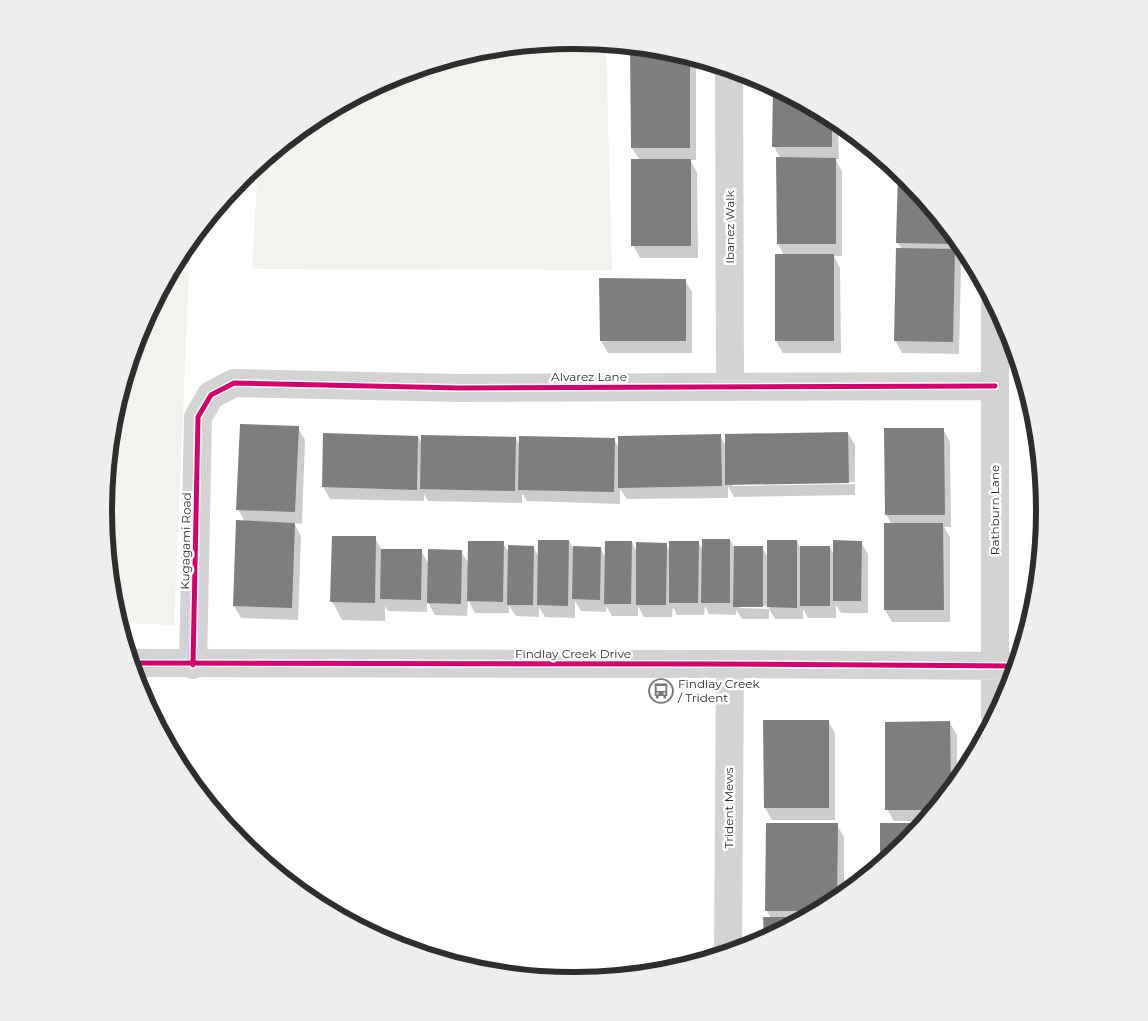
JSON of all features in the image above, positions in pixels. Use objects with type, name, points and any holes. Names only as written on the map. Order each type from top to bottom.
[{"type":"street","name":"Ibanez Walk","points":[[729,76],[730,386]]},
{"type":"street","name":"Rathburn Lane","points":[[995,321],[995,386],[1006,666],[1002,684]]},
{"type":"street","name":"Alvarez Lane","points":[[198,417],[210,395],[234,383],[460,388],[995,386]]},
{"type":"street","name":"Kugagami Road","points":[[193,665],[198,417]]},
{"type":"street","name":"Findlay Creek Drive","points":[[139,663],[193,665],[730,664],[1006,666]]},
{"type":"street","name":"Trident Mews","points":[[728,946],[730,664]]},
{"type":"shaded area","points":[[544,50],[606,50],[612,270],[252,269],[257,175],[293,144],[317,127],[370,96],[397,84],[454,64],[514,53]]},
{"type":"shaded area","points":[[179,271],[189,272],[174,625],[126,623],[116,571],[112,510],[116,450],[128,391],[147,334]]},
{"type":"building","points":[[630,53],[690,63],[690,148],[631,148]]},
{"type":"building","points":[[773,94],[832,128],[832,147],[772,147]]},
{"type":"building","points":[[776,157],[836,158],[836,244],[777,244]]},
{"type":"building","points":[[631,159],[691,159],[691,246],[631,246]]},
{"type":"building","points":[[898,181],[921,206],[951,244],[896,243]]},
{"type":"building","points":[[896,248],[954,249],[953,342],[894,341]]},
{"type":"building","points":[[775,254],[834,254],[834,341],[775,341]]},
{"type":"building","points":[[599,278],[686,279],[686,341],[600,341]]},
{"type":"building","points":[[240,424],[299,426],[295,512],[236,510]]},
{"type":"building","points":[[884,428],[944,428],[945,515],[885,515]]},
{"type":"building","points":[[848,432],[849,483],[725,485],[725,434]]},
{"type":"building","points":[[323,433],[418,436],[417,490],[322,487]]},
{"type":"building","points":[[721,434],[722,486],[618,488],[618,436]]},
{"type":"building","points":[[421,435],[516,437],[515,491],[420,489]]},
{"type":"building","points":[[519,436],[615,438],[614,492],[518,490]]},
{"type":"building","points":[[236,520],[295,523],[292,608],[233,606]]},
{"type":"building","points":[[884,523],[943,523],[944,610],[884,610]]},
{"type":"building","points":[[332,536],[376,536],[375,603],[330,602]]},
{"type":"building","points":[[702,539],[730,539],[730,603],[701,603]]},
{"type":"building","points":[[538,540],[569,540],[568,606],[537,605]]},
{"type":"building","points":[[767,540],[797,540],[797,608],[767,607]]},
{"type":"building","points":[[833,540],[862,541],[861,601],[833,601]]},
{"type":"building","points":[[468,541],[504,541],[503,602],[467,601]]},
{"type":"building","points":[[605,541],[632,541],[631,604],[604,604]]},
{"type":"building","points":[[669,541],[699,541],[698,603],[669,603]]},
{"type":"building","points":[[636,542],[667,543],[666,605],[636,605]]},
{"type":"building","points":[[508,545],[534,546],[533,605],[507,605]]},
{"type":"building","points":[[573,546],[601,547],[600,600],[572,599]]},
{"type":"building","points":[[734,546],[763,546],[763,607],[733,607]]},
{"type":"building","points":[[800,546],[830,546],[830,606],[800,606]]},
{"type":"building","points":[[381,549],[422,549],[421,600],[380,599]]},
{"type":"building","points":[[428,549],[462,550],[461,604],[427,603]]},
{"type":"building","points":[[763,720],[829,720],[829,808],[764,808]]},
{"type":"building","points":[[950,721],[951,777],[925,810],[885,810],[885,722]]},
{"type":"building","points":[[766,823],[838,823],[837,890],[803,911],[765,911]]},
{"type":"building","points":[[880,823],[914,823],[901,837],[880,856]]},
{"type":"building","points":[[763,917],[792,917],[778,925],[764,931]]},
{"type":"cycle path","points":[[193,665],[198,417],[211,395],[234,383],[460,388],[995,386]]},
{"type":"cycle path","points":[[138,663],[1009,666]]},
{"type":"place","name":"Findlay Creek / Trident","points":[[661,691]]}]
